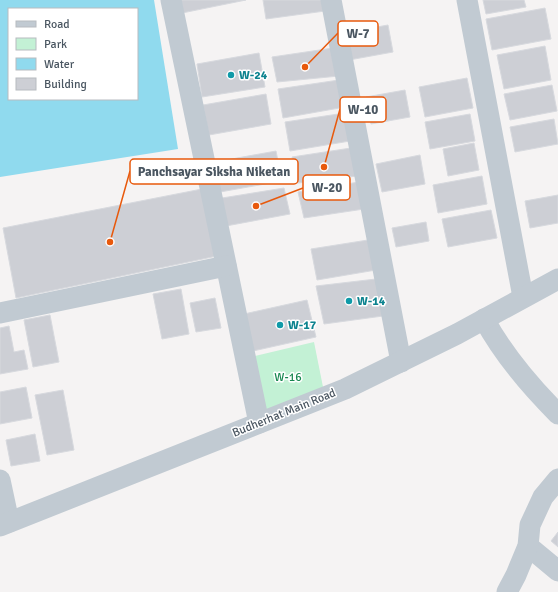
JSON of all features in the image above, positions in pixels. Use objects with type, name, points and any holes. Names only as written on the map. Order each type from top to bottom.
[{"type":"street","points":[[171,0],[259,423]]},
{"type":"street","points":[[331,0],[400,362]]},
{"type":"street","points":[[467,0],[524,297]]},
{"type":"street","points":[[0,313],[226,266]]},
{"type":"street","name":"Budherhat Main Road","points":[[4,524],[345,389],[484,319],[558,279]]},
{"type":"street","points":[[484,319],[494,338],[512,362],[558,414]]},
{"type":"street","points":[[507,592],[516,576],[528,546],[530,525],[543,497],[558,479]]},
{"type":"street","points":[[0,480],[4,524]]},
{"type":"street","points":[[528,546],[558,571]]},
{"type":"green space","name":"W-16","points":[[314,342],[324,392],[264,416],[255,356]]},
{"type":"water","points":[[0,0],[154,0],[178,149],[0,177]]},
{"type":"building","points":[[179,0],[246,0],[182,13]]},
{"type":"building","points":[[263,0],[323,0],[325,11],[266,19]]},
{"type":"building","points":[[483,0],[524,0],[526,7],[486,14]]},
{"type":"building","points":[[545,8],[551,39],[492,50],[486,19]]},
{"type":"building","points":[[388,25],[393,52],[349,60],[344,33]]},
{"type":"building","points":[[545,46],[551,80],[504,89],[497,55]]},
{"type":"building","points":[[333,48],[339,76],[277,82],[272,57]]},
{"type":"building","name":"W-24","points":[[259,53],[265,87],[202,97],[197,64]]},
{"type":"building","points":[[467,78],[473,108],[425,117],[419,87]]},
{"type":"building","points":[[339,80],[345,107],[283,118],[278,89]]},
{"type":"building","points":[[552,85],[557,111],[510,120],[504,94]]},
{"type":"building","points":[[405,90],[410,117],[371,124],[366,97]]},
{"type":"building","points":[[266,94],[271,124],[209,135],[203,105]]},
{"type":"building","points":[[345,113],[350,141],[290,151],[285,122]]},
{"type":"building","points":[[470,114],[475,141],[430,149],[425,122]]},
{"type":"building","points":[[554,119],[558,144],[515,152],[510,127]]},
{"type":"building","points":[[474,143],[479,170],[448,176],[443,149]]},
{"type":"building","points":[[351,148],[357,176],[298,183],[292,157]]},
{"type":"building","points":[[276,151],[282,181],[220,192],[215,162]]},
{"type":"building","points":[[420,155],[425,184],[382,192],[376,164]]},
{"type":"building","points":[[482,176],[487,204],[438,213],[433,185]]},
{"type":"building","points":[[359,182],[364,209],[304,218],[298,192]]},
{"type":"building","points":[[284,188],[290,214],[226,226],[222,198]]},
{"type":"building","points":[[202,189],[217,256],[16,298],[3,228]]},
{"type":"building","points":[[558,195],[558,223],[530,228],[525,201]]},
{"type":"building","points":[[491,210],[497,238],[448,247],[442,219]]},
{"type":"building","points":[[426,222],[429,241],[396,247],[392,228]]},
{"type":"building","points":[[368,240],[376,270],[317,280],[311,249]]},
{"type":"building","name":"W-14","points":[[376,279],[383,316],[324,324],[316,286]]},
{"type":"building","points":[[181,289],[189,334],[162,339],[153,294]]},
{"type":"building","points":[[215,298],[221,328],[196,332],[190,303]]},
{"type":"building","name":"W-17","points":[[307,300],[316,337],[253,351],[244,314]]},
{"type":"building","points":[[50,315],[59,362],[33,367],[24,320]]},
{"type":"building","points":[[9,326],[14,352],[24,350],[28,369],[0,374],[0,328]]},
{"type":"building","points":[[26,387],[32,418],[0,424],[0,392]]},
{"type":"building","points":[[63,390],[74,450],[47,455],[35,395]]},
{"type":"building","points":[[35,434],[40,461],[11,466],[6,440]]},
{"type":"building","points":[[558,532],[558,547],[551,541]]},
{"type":"place","name":"W-7","points":[[305,67]]},
{"type":"place","name":"W-24","points":[[231,75]]},
{"type":"place","name":"W-10","points":[[324,167]]},
{"type":"place","name":"W-20","points":[[256,206]]},
{"type":"place","name":"Panchsayar Siksha Niketan","points":[[110,242]]},
{"type":"place","name":"W-14","points":[[349,301]]},
{"type":"place","name":"W-17","points":[[280,325]]}]
